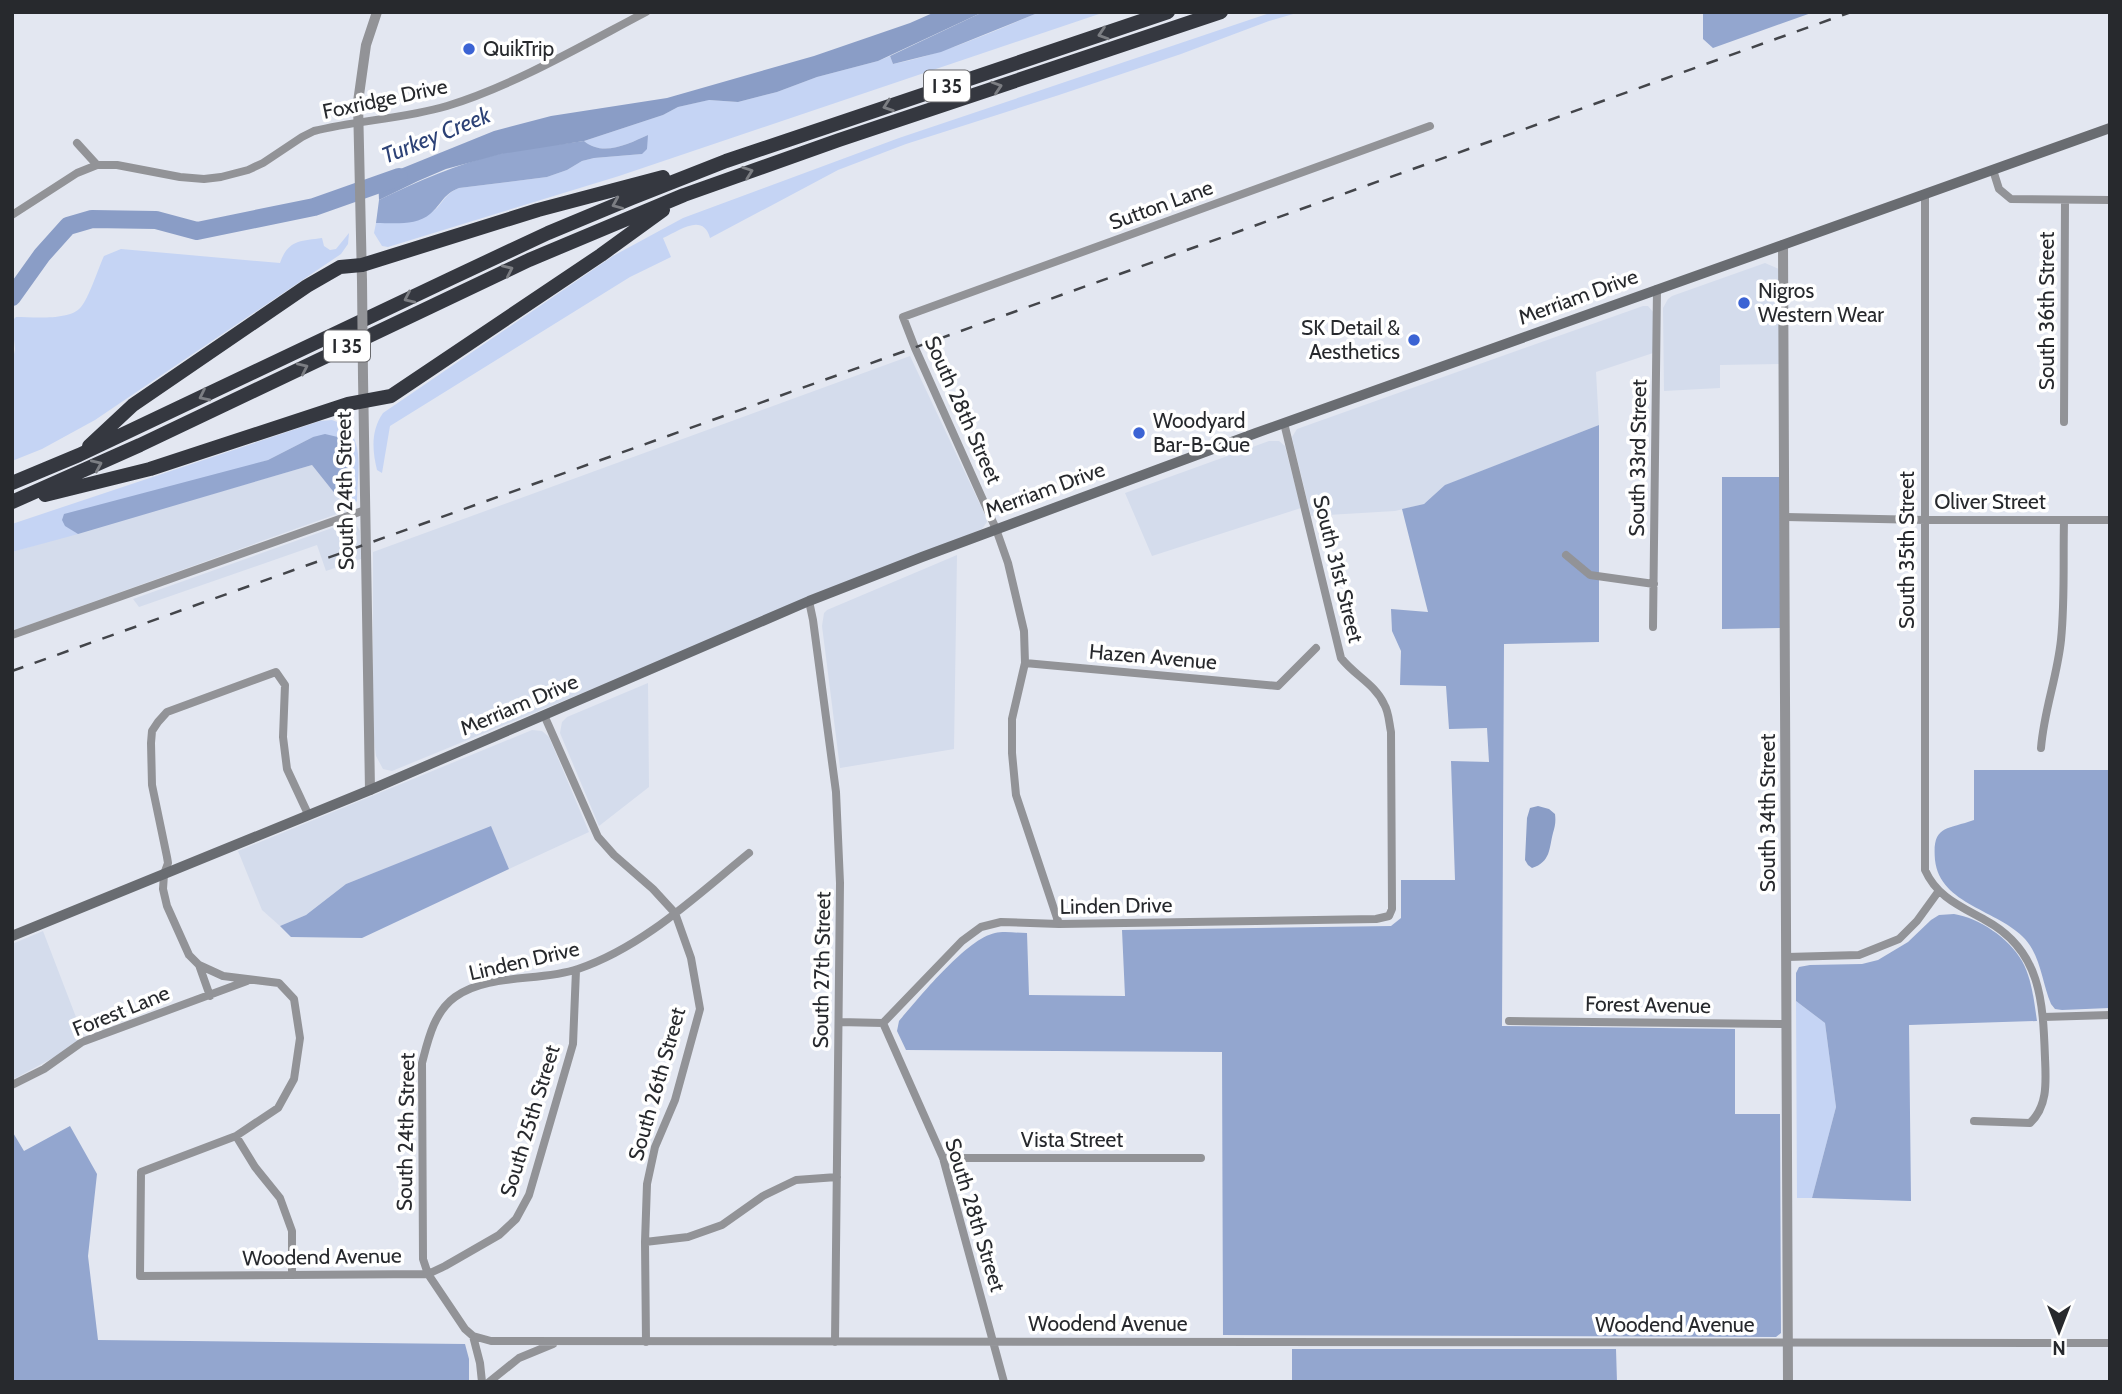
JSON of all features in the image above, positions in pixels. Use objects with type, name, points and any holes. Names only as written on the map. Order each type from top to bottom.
[{"type":"highway","name":"I 35","points":[[12,483],[79,455],[548,233],[726,161],[1168,12]]},
{"type":"highway","name":"I 35","points":[[12,502],[150,440],[529,260],[684,195],[852,135],[1221,12]]},
{"type":"highway","points":[[79,455],[133,405],[307,286],[340,267],[362,265],[538,210],[726,161]]},
{"type":"highway","points":[[12,502],[150,469],[348,404],[400,392],[684,195]]},
{"type":"main road","name":"Merriam Drive","points":[[13,933],[370,790],[809,601],[996,529],[1284,423],[2110,128]]},
{"type":"street","name":"South 24th Street","points":[[370,790],[358,102],[366,45],[377,12]]},
{"type":"street","name":"Foxridge Drive","points":[[97,165],[117,165],[204,179],[242,172],[263,163],[307,134],[413,115],[463,101],[540,66],[646,12]]},
{"type":"street","name":"Sutton Lane","points":[[903,317],[1430,126]]},
{"type":"street","points":[[12,215],[77,173],[97,165],[76,143]]},
{"type":"street","points":[[1993,170],[1999,189],[2011,199],[2110,200]]},
{"type":"street","name":"South 35th Street","points":[[1925,194],[1925,870],[1938,892]]},
{"type":"street","name":"South 36th Street","points":[[2064,422],[2065,201]]},
{"type":"street","name":"South 34th Street","points":[[1783,245],[1788,1382]]},
{"type":"street","name":"South 33rd Street","points":[[1653,626],[1657,289]]},
{"type":"street","name":"South 28th Street","points":[[903,317],[996,529],[1008,563],[1024,631],[1025,663],[1012,719],[1016,795],[1059,924]]},
{"type":"street","name":"South 31st Street","points":[[1284,423],[1341,658],[1376,690],[1386,706],[1391,732],[1392,909],[1389,916]]},
{"type":"street","points":[[12,635],[365,510]]},
{"type":"street","name":"Oliver Street","points":[[1786,517],[2110,520]]},
{"type":"street","points":[[2040,748],[2045,708],[2055,676],[2061,639],[2064,520]]},
{"type":"street","points":[[1566,555],[1590,575],[1654,584]]},
{"type":"street","name":"South 27th Street","points":[[809,601],[836,793],[840,883],[835,1342]]},
{"type":"street","name":"Hazen Avenue","points":[[1025,663],[1278,686],[1316,648]]},
{"type":"street","points":[[292,1275],[292,1231],[280,1198],[255,1167],[236,1136],[278,1108],[294,1079],[300,1038],[294,999],[279,983],[223,976],[199,965],[189,955],[167,906],[163,889],[168,863],[152,785],[152,731],[167,712],[276,672],[285,685],[283,737],[287,769],[308,814]]},
{"type":"street","name":"South 26th Street","points":[[544,715],[598,837],[675,913],[691,958],[700,1009],[675,1100],[654,1147],[647,1184],[646,1342]]},
{"type":"street","name":"Linden Drive","points":[[453,998],[473,986],[576,970],[603,959],[639,939],[675,913],[749,853]]},
{"type":"street","points":[[1787,957],[1859,955],[1899,939],[1917,921],[1938,892],[2006,933],[2020,948],[2031,967],[2042,1001],[2046,1088],[2039,1115],[2031,1124],[1974,1121]]},
{"type":"street","name":"Linden Drive","points":[[883,1023],[962,941],[981,927],[1001,922],[1059,924],[1376,919],[1389,916]]},
{"type":"street","points":[[199,965],[210,996]]},
{"type":"street","name":"South 25th Street","points":[[428,1274],[499,1235],[516,1219],[528,1195],[573,1044],[576,970]]},
{"type":"street","name":"Forest Lane","points":[[12,1085],[44,1069],[82,1042],[250,980]]},
{"type":"street","name":"South 24th Street","points":[[428,1274],[423,1259],[422,1063],[429,1036],[440,1013],[453,998]]},
{"type":"street","points":[[2043,1017],[2110,1015]]},
{"type":"street","name":"Forest Avenue","points":[[1509,1021],[1787,1024]]},
{"type":"street","points":[[839,1022],[883,1023]]},
{"type":"street","name":"South 28th Street","points":[[883,1023],[943,1158],[1004,1382]]},
{"type":"street","name":"Woodend Avenue","points":[[236,1136],[141,1172],[139,1276],[428,1274],[465,1329],[473,1336],[491,1341],[2110,1343]]},
{"type":"street","name":"Vista Street","points":[[943,1158],[1201,1158]]},
{"type":"street","points":[[645,1242],[688,1237],[722,1225],[763,1196],[796,1180],[837,1177]]},
{"type":"street","points":[[473,1336],[482,1382]]},
{"type":"street","points":[[489,1382],[519,1358],[559,1342]]},
{"type":"shaded area","points":[[935,12],[983,12],[878,61],[738,102],[709,100],[678,107],[663,115],[584,141],[501,154],[446,169],[379,200],[378,178],[494,131],[551,116],[667,98],[814,56]]},
{"type":"shaded area","points":[[983,12],[1040,12],[941,52],[893,64],[890,56]]},
{"type":"shaded area","points":[[1040,12],[1105,12],[619,176],[388,247],[382,246],[374,233],[376,223],[404,222],[424,217],[459,188],[547,177],[594,158],[642,154],[648,135],[607,149],[591,146],[584,141],[663,115],[678,107],[708,100],[738,102],[890,56],[893,64],[912,60],[968,42]]},
{"type":"shaded area","points":[[1273,12],[1300,12],[1059,95],[906,144],[838,170],[710,238],[707,230],[696,225],[663,238],[671,257],[630,277],[390,426],[382,473],[377,470],[374,440],[376,426],[383,413],[613,256],[683,218],[899,138]]},
{"type":"shaded area","points":[[1703,12],[1814,12],[1713,48],[1703,39]]},
{"type":"shaded area","points":[[648,135],[647,149],[642,154],[594,158],[547,177],[459,188],[449,193],[424,218],[404,223],[376,223],[379,200],[483,158],[584,141],[591,146],[607,149]]},
{"type":"shaded area","points":[[349,233],[348,244],[341,254],[95,420],[42,449],[12,461],[12,365],[15,349],[12,321],[16,317],[51,317],[76,311],[87,297],[104,256],[121,249],[280,263],[287,250],[296,243],[322,238],[324,246],[330,250],[336,249]]},
{"type":"shaded area","points":[[1765,263],[1779,269],[1782,364],[1720,365],[1720,388],[1664,391],[1663,308],[1668,299]]},
{"type":"shaded area","points":[[1648,306],[1654,313],[1653,353],[1596,372],[1599,425],[1446,485],[1424,504],[1395,511],[1311,516],[1292,437],[1297,429]]},
{"type":"shaded area","points":[[910,356],[986,517],[987,522],[982,529],[392,771],[383,769],[376,756],[373,732],[373,552]]},
{"type":"shaded area","points":[[332,420],[343,425],[356,443],[359,466],[357,501],[352,506],[348,455],[313,437],[268,460],[65,525],[78,534],[12,552],[12,524],[320,421]]},
{"type":"shaded area","points":[[1599,425],[1599,642],[1504,644],[1502,1026],[1735,1029],[1735,1114],[1780,1114],[1781,1333],[1776,1337],[1223,1335],[1222,1052],[906,1050],[897,1031],[899,1021],[957,957],[983,938],[995,933],[1027,933],[1029,995],[1125,996],[1122,930],[1391,926],[1401,918],[1401,880],[1455,880],[1451,761],[1489,762],[1487,728],[1449,729],[1446,686],[1400,685],[1401,651],[1392,631],[1391,609],[1428,612],[1402,509],[1424,504],[1445,485]]},
{"type":"shaded area","points":[[325,434],[342,438],[346,444],[352,506],[348,510],[312,465],[78,534],[65,526],[62,520],[64,514],[268,460],[313,437]]},
{"type":"shaded area","points":[[1269,441],[1279,441],[1285,446],[1301,508],[1152,556],[1125,493]]},
{"type":"shaded area","points":[[312,465],[348,510],[12,631],[12,552]]},
{"type":"shaded area","points":[[1722,477],[1784,477],[1784,628],[1722,629]]},
{"type":"shaded area","points":[[349,522],[356,524],[360,531],[361,559],[326,571],[317,545],[139,607],[133,599]]},
{"type":"shaded area","points":[[957,555],[954,749],[840,768],[822,626],[824,613]]},
{"type":"shaded area","points":[[648,683],[649,787],[599,826],[560,733],[562,722],[567,717]]},
{"type":"shaded area","points":[[532,730],[542,731],[549,737],[589,832],[509,869],[491,827],[346,884],[306,915],[280,926],[262,910],[238,851]]},
{"type":"shaded area","points":[[1974,770],[2110,770],[2109,1008],[2055,1009],[2048,996],[2035,954],[2025,939],[2014,929],[1959,897],[1939,875],[1935,849],[1939,835],[1949,828],[1974,820]]},
{"type":"shaded area","points":[[1538,806],[1555,814],[1555,824],[1546,858],[1532,868],[1525,860],[1527,818],[1530,808]]},
{"type":"shaded area","points":[[491,826],[509,869],[362,938],[291,937],[280,926],[306,915],[346,884]]},
{"type":"shaded area","points":[[1954,914],[1992,930],[2016,953],[2028,975],[2037,1021],[1909,1025],[1911,1201],[1812,1198],[1836,1107],[1825,1023],[1796,1001],[1796,973],[1799,967],[1862,964],[1878,960],[1908,942],[1939,915]]},
{"type":"shaded area","points":[[43,931],[84,1038],[12,1080],[12,944]]},
{"type":"shaded area","points":[[1796,1001],[1825,1023],[1836,1107],[1812,1198],[1797,1198]]},
{"type":"shaded area","points":[[70,1126],[97,1174],[88,1256],[98,1340],[465,1344],[469,1359],[469,1382],[12,1382],[12,1131],[24,1151]]},
{"type":"shaded area","points":[[1292,1349],[1616,1349],[1617,1382],[1292,1382]]},
{"type":"waterway","name":"Turkey Creek","points":[[12,297],[42,255],[68,226],[92,219],[156,220],[197,231],[314,207],[399,177]]},
{"type":"railway","points":[[12,671],[1851,12]]},
{"type":"place","name":"QuikTrip","points":[[469,49]]},
{"type":"place","name":"Nigros Western Wear","points":[[1744,303]]},
{"type":"place","name":"SK Detail & Aesthetics","points":[[1414,340]]},
{"type":"place","name":"Woodyard Bar-B-Que","points":[[1139,433]]}]
